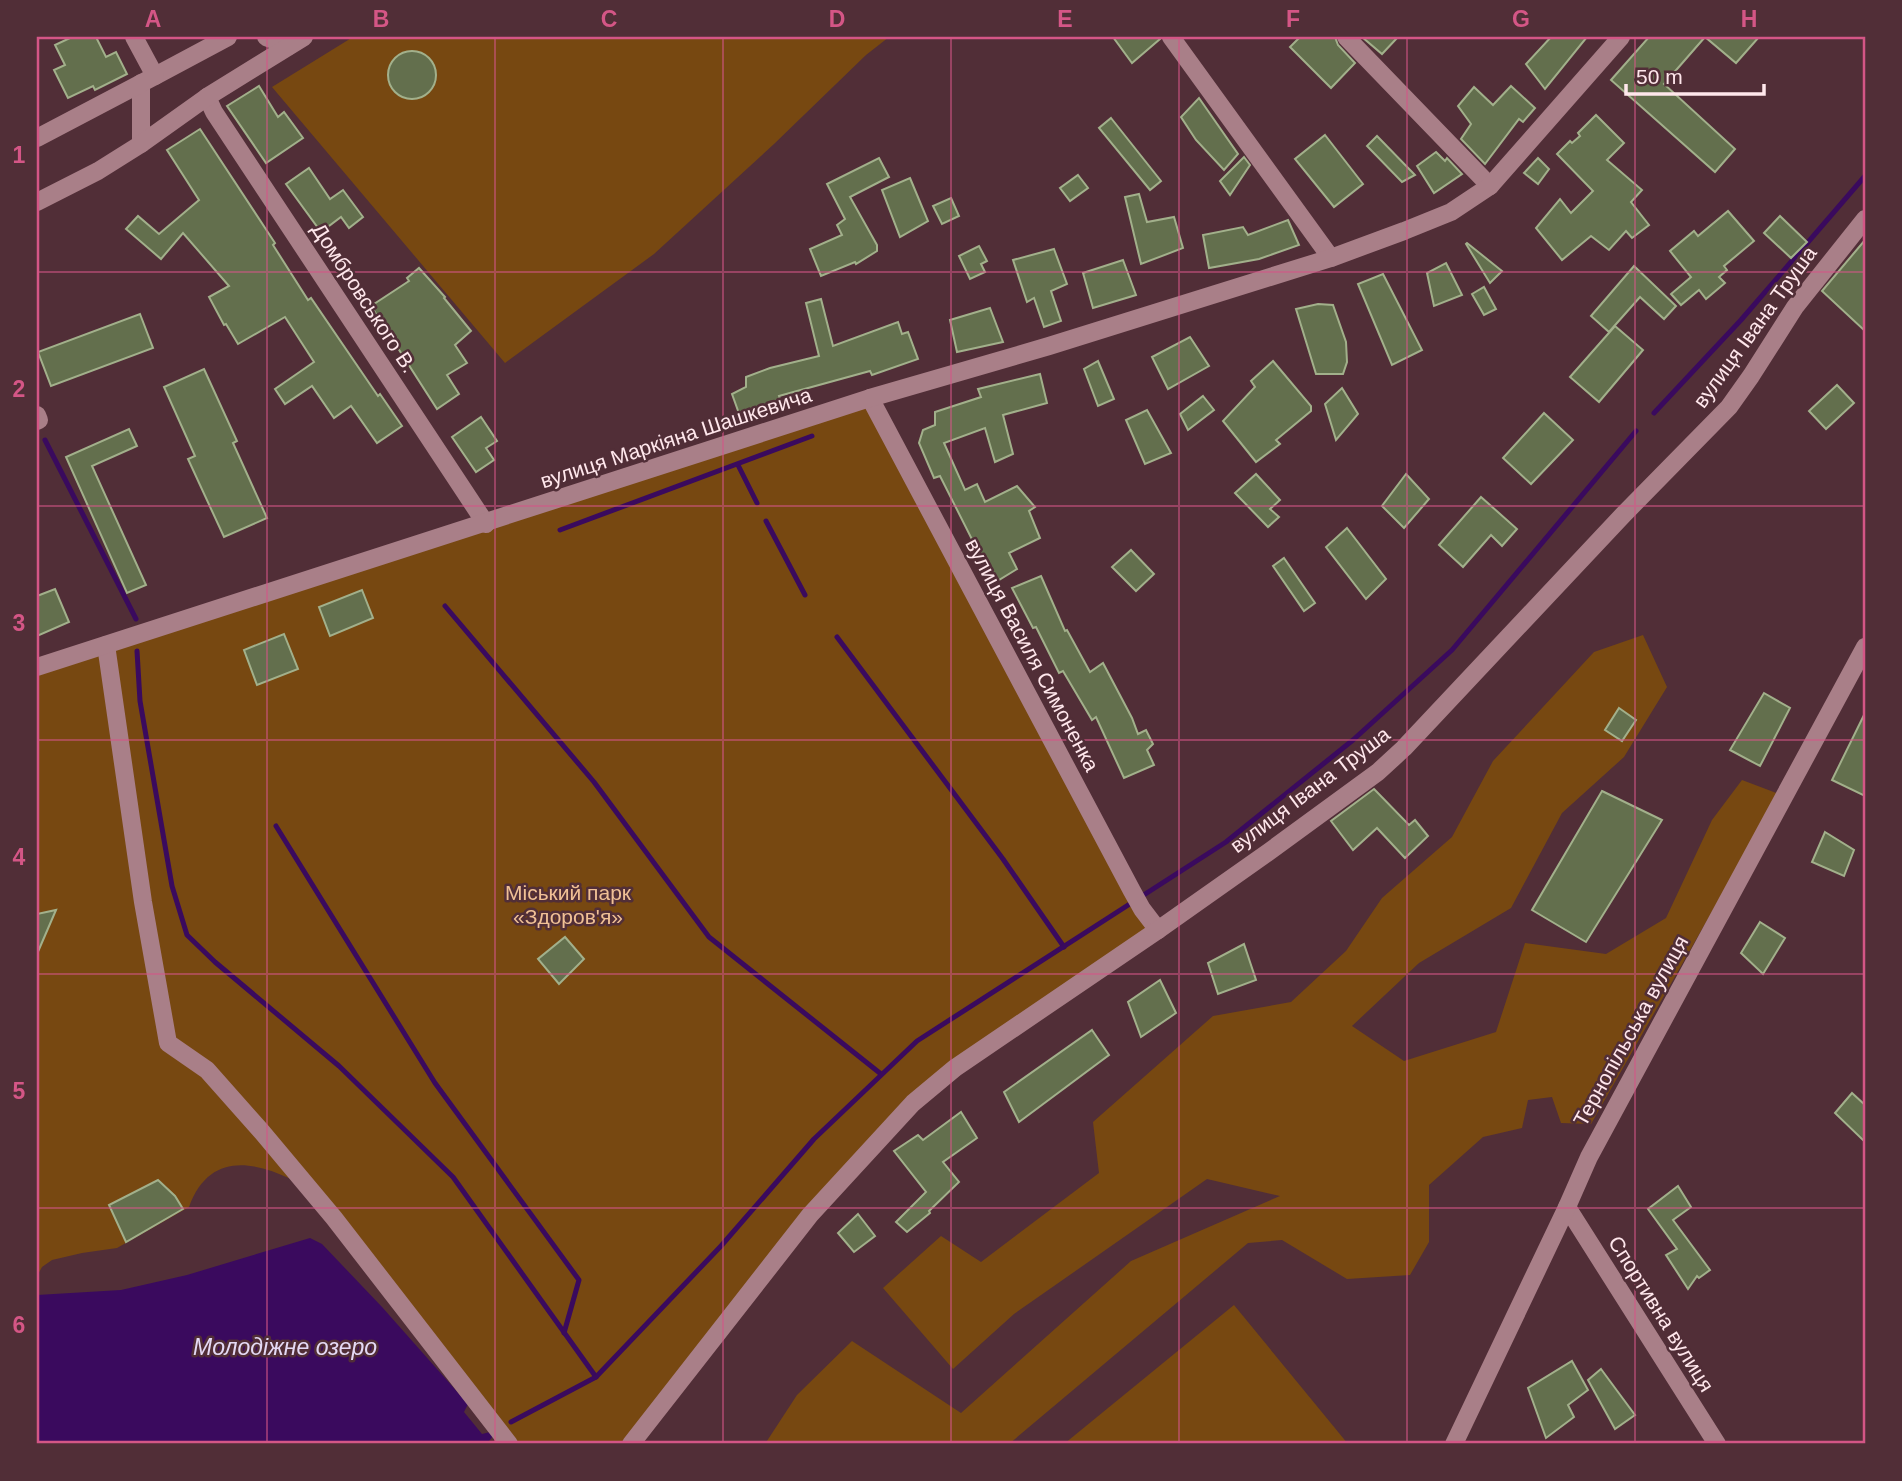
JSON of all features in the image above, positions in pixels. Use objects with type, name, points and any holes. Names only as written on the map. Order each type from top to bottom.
[{"type":"street","points":[[134,37],[148,79],[141,144]]},
{"type":"street","points":[[37,138],[228,37]]},
{"type":"street","points":[[266,37],[296,41]]},
{"type":"street","points":[[1171,37],[1331,258]]},
{"type":"street","points":[[1346,37],[1490,186]]},
{"type":"street","name":"вулиця Маркіяна Шашкевича","points":[[37,667],[870,398],[1049,346],[1331,258],[1451,212],[1490,186],[1621,37]]},
{"type":"street","points":[[37,202],[98,171],[296,41]]},
{"type":"street","name":"Домбровського В.","points":[[207,97],[214,112],[486,524]]},
{"type":"street","name":"вулиця Івана Труша","points":[[631,1444],[798,1231],[861,1157],[913,1103],[955,1068],[1158,930],[1378,772],[1405,748],[1623,515],[1729,407],[1795,307],[1865,219]]},
{"type":"street","name":"вулиця Василя Симоненка","points":[[870,398],[1132,891],[1158,930]]},
{"type":"street","points":[[37,415],[37,421]]},
{"type":"street","points":[[106,645],[143,902],[168,1043],[207,1070],[262,1132],[334,1218],[509,1444]]},
{"type":"street","name":"Тернопільська вулиця","points":[[1454,1444],[1567,1207],[1588,1157],[1865,647]]},
{"type":"street","name":"Спортивна вулиця","points":[[1567,1207],[1717,1444]]},
{"type":"green space","points":[[353,37],[889,37],[866,55],[654,254],[505,363],[272,87]]},
{"type":"green space","name":"Міський парк «Здоров'я»","points":[[870,398],[1158,930],[913,1103],[631,1444],[509,1444],[291,1179],[275,1172],[245,1165],[219,1170],[207,1178],[197,1190],[189,1207],[117,1248],[52,1260],[42,1267],[37,1276],[37,667]]},
{"type":"green space","points":[[1643,635],[1667,687],[1624,757],[1562,813],[1511,908],[1419,963],[1352,1026],[1404,1061],[1496,1032],[1525,943],[1606,954],[1666,918],[1712,820],[1742,780],[1779,794],[1591,1124],[1561,1123],[1552,1097],[1528,1100],[1522,1128],[1483,1137],[1429,1185],[1429,1242],[1410,1275],[1347,1279],[1282,1240],[1248,1243],[1009,1444],[765,1444],[797,1395],[852,1341],[961,1413],[1131,1261],[1280,1196],[1207,1179],[1014,1314],[953,1369],[883,1288],[941,1236],[981,1262],[1099,1173],[1093,1122],[1213,1016],[1291,1002],[1346,951],[1382,898],[1452,837],[1493,761],[1594,652]]},
{"type":"green space","points":[[1234,1305],[1348,1444],[1064,1444]]},
{"type":"water","name":"Молодіжне озеро","points":[[310,1238],[322,1244],[382,1307],[468,1404],[464,1412],[482,1434],[490,1432],[493,1436],[489,1441],[491,1444],[37,1444],[37,1295],[121,1290],[187,1275]]},
{"type":"building","points":[[72,37],[96,37],[106,57],[116,52],[127,74],[95,90],[93,86],[68,98],[54,70],[65,65],[55,45]]},
{"type":"building","points":[[1113,37],[1160,37],[1160,39],[1132,63]]},
{"type":"building","points":[[1300,37],[1335,37],[1338,45],[1355,63],[1331,88],[1290,47]]},
{"type":"building","points":[[1362,37],[1398,37],[1382,54]]},
{"type":"building","points":[[1551,37],[1587,37],[1545,89],[1526,64]]},
{"type":"building","points":[[1649,37],[1705,37],[1664,84],[1735,149],[1715,172],[1611,80]]},
{"type":"building","points":[[1705,37],[1759,37],[1736,63]]},
{"type":"building","points":[[412,51],[429,58],[436,75],[429,92],[412,99],[395,92],[388,75],[395,58]]},
{"type":"building","points":[[259,86],[278,117],[284,112],[303,138],[266,163],[227,106]]},
{"type":"building","points":[[1511,86],[1535,108],[1523,122],[1519,119],[1485,164],[1461,139],[1471,124],[1458,106],[1474,87],[1493,105]]},
{"type":"building","points":[[1199,98],[1238,154],[1224,170],[1196,140],[1181,117]]},
{"type":"building","points":[[1596,115],[1624,143],[1607,160],[1642,190],[1631,202],[1649,225],[1632,238],[1626,231],[1609,250],[1591,236],[1562,260],[1536,228],[1560,199],[1571,213],[1593,191],[1557,154],[1570,141],[1572,143],[1580,136],[1578,133]]},
{"type":"building","points":[[1111,118],[1161,181],[1150,190],[1099,128]]},
{"type":"building","points":[[200,129],[275,243],[273,245],[308,300],[311,298],[378,396],[380,394],[402,426],[377,443],[351,406],[334,418],[312,386],[285,404],[275,389],[314,362],[285,317],[238,344],[209,297],[229,286],[183,233],[161,259],[126,229],[138,216],[159,234],[199,200],[167,150]]},
{"type":"building","points":[[1325,135],[1363,184],[1334,207],[1295,159]]},
{"type":"building","points":[[1377,136],[1415,175],[1402,182],[1367,146]]},
{"type":"building","points":[[1436,152],[1445,161],[1447,158],[1462,174],[1434,193],[1417,166]]},
{"type":"building","points":[[1244,157],[1250,165],[1230,195],[1220,181]]},
{"type":"building","points":[[879,158],[889,177],[850,197],[877,245],[877,251],[856,264],[855,262],[821,276],[810,249],[842,235],[837,225],[845,219],[827,184]]},
{"type":"building","points":[[1538,158],[1549,169],[1538,184],[1524,173]]},
{"type":"building","points":[[309,168],[330,199],[343,190],[363,217],[349,228],[341,217],[321,232],[286,184]]},
{"type":"building","points":[[1078,175],[1088,188],[1070,201],[1060,188]]},
{"type":"building","points":[[910,178],[928,221],[900,237],[882,190]]},
{"type":"building","points":[[1139,194],[1147,222],[1174,217],[1183,248],[1141,264],[1125,197]]},
{"type":"building","points":[[951,198],[959,216],[942,224],[933,206]]},
{"type":"building","points":[[1728,211],[1754,241],[1724,266],[1727,270],[1719,277],[1725,283],[1706,299],[1699,290],[1681,305],[1671,294],[1691,277],[1670,251],[1694,231],[1698,236]]},
{"type":"building","points":[[1780,216],[1807,242],[1791,258],[1764,233]]},
{"type":"building","points":[[1288,220],[1299,245],[1259,259],[1209,268],[1203,235],[1243,227],[1248,235]]},
{"type":"building","points":[[1865,240],[1865,331],[1822,291]]},
{"type":"building","points":[[1466,244],[1502,271],[1490,283]]},
{"type":"building","points":[[979,246],[987,261],[981,264],[985,272],[970,279],[959,256]]},
{"type":"building","points":[[1054,249],[1067,284],[1051,291],[1061,321],[1044,327],[1034,298],[1027,302],[1013,260]]},
{"type":"building","points":[[1123,260],[1136,295],[1093,308],[1083,273]]},
{"type":"building","points":[[1446,263],[1462,295],[1434,306],[1427,273]]},
{"type":"building","points":[[1634,266],[1676,306],[1664,319],[1640,297],[1609,332],[1591,316]]},
{"type":"building","points":[[419,268],[471,331],[455,345],[467,363],[447,375],[459,394],[437,409],[371,306],[409,281],[407,278]]},
{"type":"building","points":[[1383,274],[1422,350],[1392,365],[1358,284]]},
{"type":"building","points":[[1484,287],[1496,309],[1484,315],[1472,294]]},
{"type":"building","points":[[821,299],[833,346],[898,322],[902,334],[908,332],[918,359],[872,375],[870,371],[779,396],[782,406],[741,419],[732,394],[746,387],[746,377],[819,356],[806,303]]},
{"type":"building","points":[[1318,304],[1333,305],[1346,342],[1347,362],[1343,374],[1316,374],[1296,309]]},
{"type":"building","points":[[990,308],[1003,342],[957,352],[950,320]]},
{"type":"building","points":[[140,314],[153,348],[51,386],[38,352]]},
{"type":"building","points":[[1615,326],[1643,350],[1599,402],[1570,377]]},
{"type":"building","points":[[1190,337],[1209,366],[1168,389],[1152,357]]},
{"type":"building","points":[[1098,361],[1114,399],[1098,406],[1084,369]]},
{"type":"building","points":[[1273,361],[1311,406],[1311,411],[1276,440],[1280,444],[1256,462],[1223,421],[1255,387],[1251,381]]},
{"type":"building","points":[[204,369],[237,441],[233,443],[267,518],[224,537],[188,459],[195,456],[164,387]]},
{"type":"building","points":[[1040,374],[1047,403],[1003,415],[1013,454],[995,462],[985,428],[944,443],[965,490],[977,484],[985,502],[1017,486],[1035,507],[1029,511],[1040,538],[1009,553],[1017,569],[994,583],[940,476],[934,478],[919,443],[923,430],[935,425],[935,412],[981,397],[978,389]]},
{"type":"building","points":[[1837,385],[1854,403],[1826,429],[1809,411]]},
{"type":"building","points":[[1342,388],[1358,414],[1336,440],[1325,404]]},
{"type":"building","points":[[1203,396],[1214,410],[1188,430],[1180,414]]},
{"type":"building","points":[[1147,410],[1171,453],[1145,464],[1126,420]]},
{"type":"building","points":[[1544,413],[1573,440],[1531,484],[1503,458]]},
{"type":"building","points":[[481,417],[497,441],[486,448],[494,460],[476,472],[452,437]]},
{"type":"building","points":[[129,429],[137,446],[92,466],[146,585],[127,593],[66,457]]},
{"type":"building","points":[[1256,474],[1280,500],[1270,509],[1279,517],[1268,527],[1235,493]]},
{"type":"building","points":[[1406,474],[1429,499],[1404,528],[1382,506]]},
{"type":"building","points":[[1481,497],[1517,529],[1502,546],[1491,535],[1463,567],[1439,545]]},
{"type":"building","points":[[1347,528],[1386,579],[1366,599],[1326,547]]},
{"type":"building","points":[[1131,550],[1154,574],[1136,591],[1112,567]]},
{"type":"building","points":[[1284,558],[1315,603],[1304,611],[1273,566]]},
{"type":"building","points":[[1041,576],[1065,631],[1067,630],[1090,672],[1103,663],[1138,734],[1146,730],[1153,744],[1147,750],[1154,765],[1124,778],[1096,717],[1092,720],[1063,671],[1059,673],[1036,627],[1033,628],[1012,588]]},
{"type":"building","points":[[55,589],[69,622],[37,636],[37,596]]},
{"type":"building","points":[[362,590],[373,618],[330,636],[319,607]]},
{"type":"building","points":[[284,634],[298,669],[257,685],[244,650]]},
{"type":"building","points":[[1764,693],[1790,708],[1760,766],[1730,750]]},
{"type":"building","points":[[1619,708],[1636,720],[1622,741],[1605,730]]},
{"type":"building","points":[[1865,713],[1865,796],[1832,780]]},
{"type":"building","points":[[1374,789],[1409,825],[1415,820],[1428,836],[1405,858],[1377,828],[1353,850],[1331,821]]},
{"type":"building","points":[[1602,791],[1662,820],[1586,942],[1532,910]]},
{"type":"building","points":[[1825,832],[1854,850],[1844,876],[1812,862]]},
{"type":"building","points":[[56,910],[37,954],[37,914]]},
{"type":"building","points":[[1760,922],[1785,938],[1763,974],[1741,953]]},
{"type":"building","points":[[565,937],[584,959],[559,984],[538,959]]},
{"type":"building","points":[[1244,944],[1256,980],[1218,994],[1208,963]]},
{"type":"building","points":[[1160,980],[1176,1013],[1141,1037],[1128,1002]]},
{"type":"building","points":[[1092,1030],[1109,1055],[1019,1122],[1004,1092]]},
{"type":"building","points":[[1852,1093],[1865,1105],[1865,1142],[1835,1113]]},
{"type":"building","points":[[961,1112],[977,1138],[943,1162],[959,1182],[930,1213],[907,1232],[896,1222],[926,1192],[894,1151],[918,1135],[923,1140]]},
{"type":"building","points":[[158,1180],[175,1196],[183,1209],[126,1242],[109,1205]]},
{"type":"building","points":[[1678,1186],[1691,1207],[1673,1220],[1710,1270],[1699,1278],[1697,1276],[1688,1289],[1666,1255],[1677,1249],[1648,1209]]},
{"type":"building","points":[[858,1214],[875,1236],[854,1252],[838,1233]]},
{"type":"building","points":[[1572,1361],[1588,1390],[1568,1405],[1574,1417],[1546,1438],[1528,1388]]},
{"type":"building","points":[[1601,1369],[1635,1415],[1615,1429],[1588,1380]]},
{"type":"waterway","points":[[1654,413],[1741,320],[1865,176]]},
{"type":"waterway","points":[[511,1422],[596,1377],[721,1246],[814,1139],[917,1041],[1226,842],[1353,740],[1452,650],[1636,431]]},
{"type":"waterway","points":[[560,530],[812,436]]},
{"type":"waterway","points":[[45,440],[136,619]]},
{"type":"waterway","points":[[738,465],[757,503]]},
{"type":"waterway","points":[[766,521],[805,595]]},
{"type":"waterway","points":[[445,606],[594,782],[709,937],[881,1074]]},
{"type":"waterway","points":[[837,637],[1003,859],[1064,947]]},
{"type":"waterway","points":[[137,651],[140,701],[172,886],[187,935],[215,962],[339,1066],[453,1177],[596,1377]]},
{"type":"waterway","points":[[276,826],[435,1083],[579,1280],[564,1333]]}]
